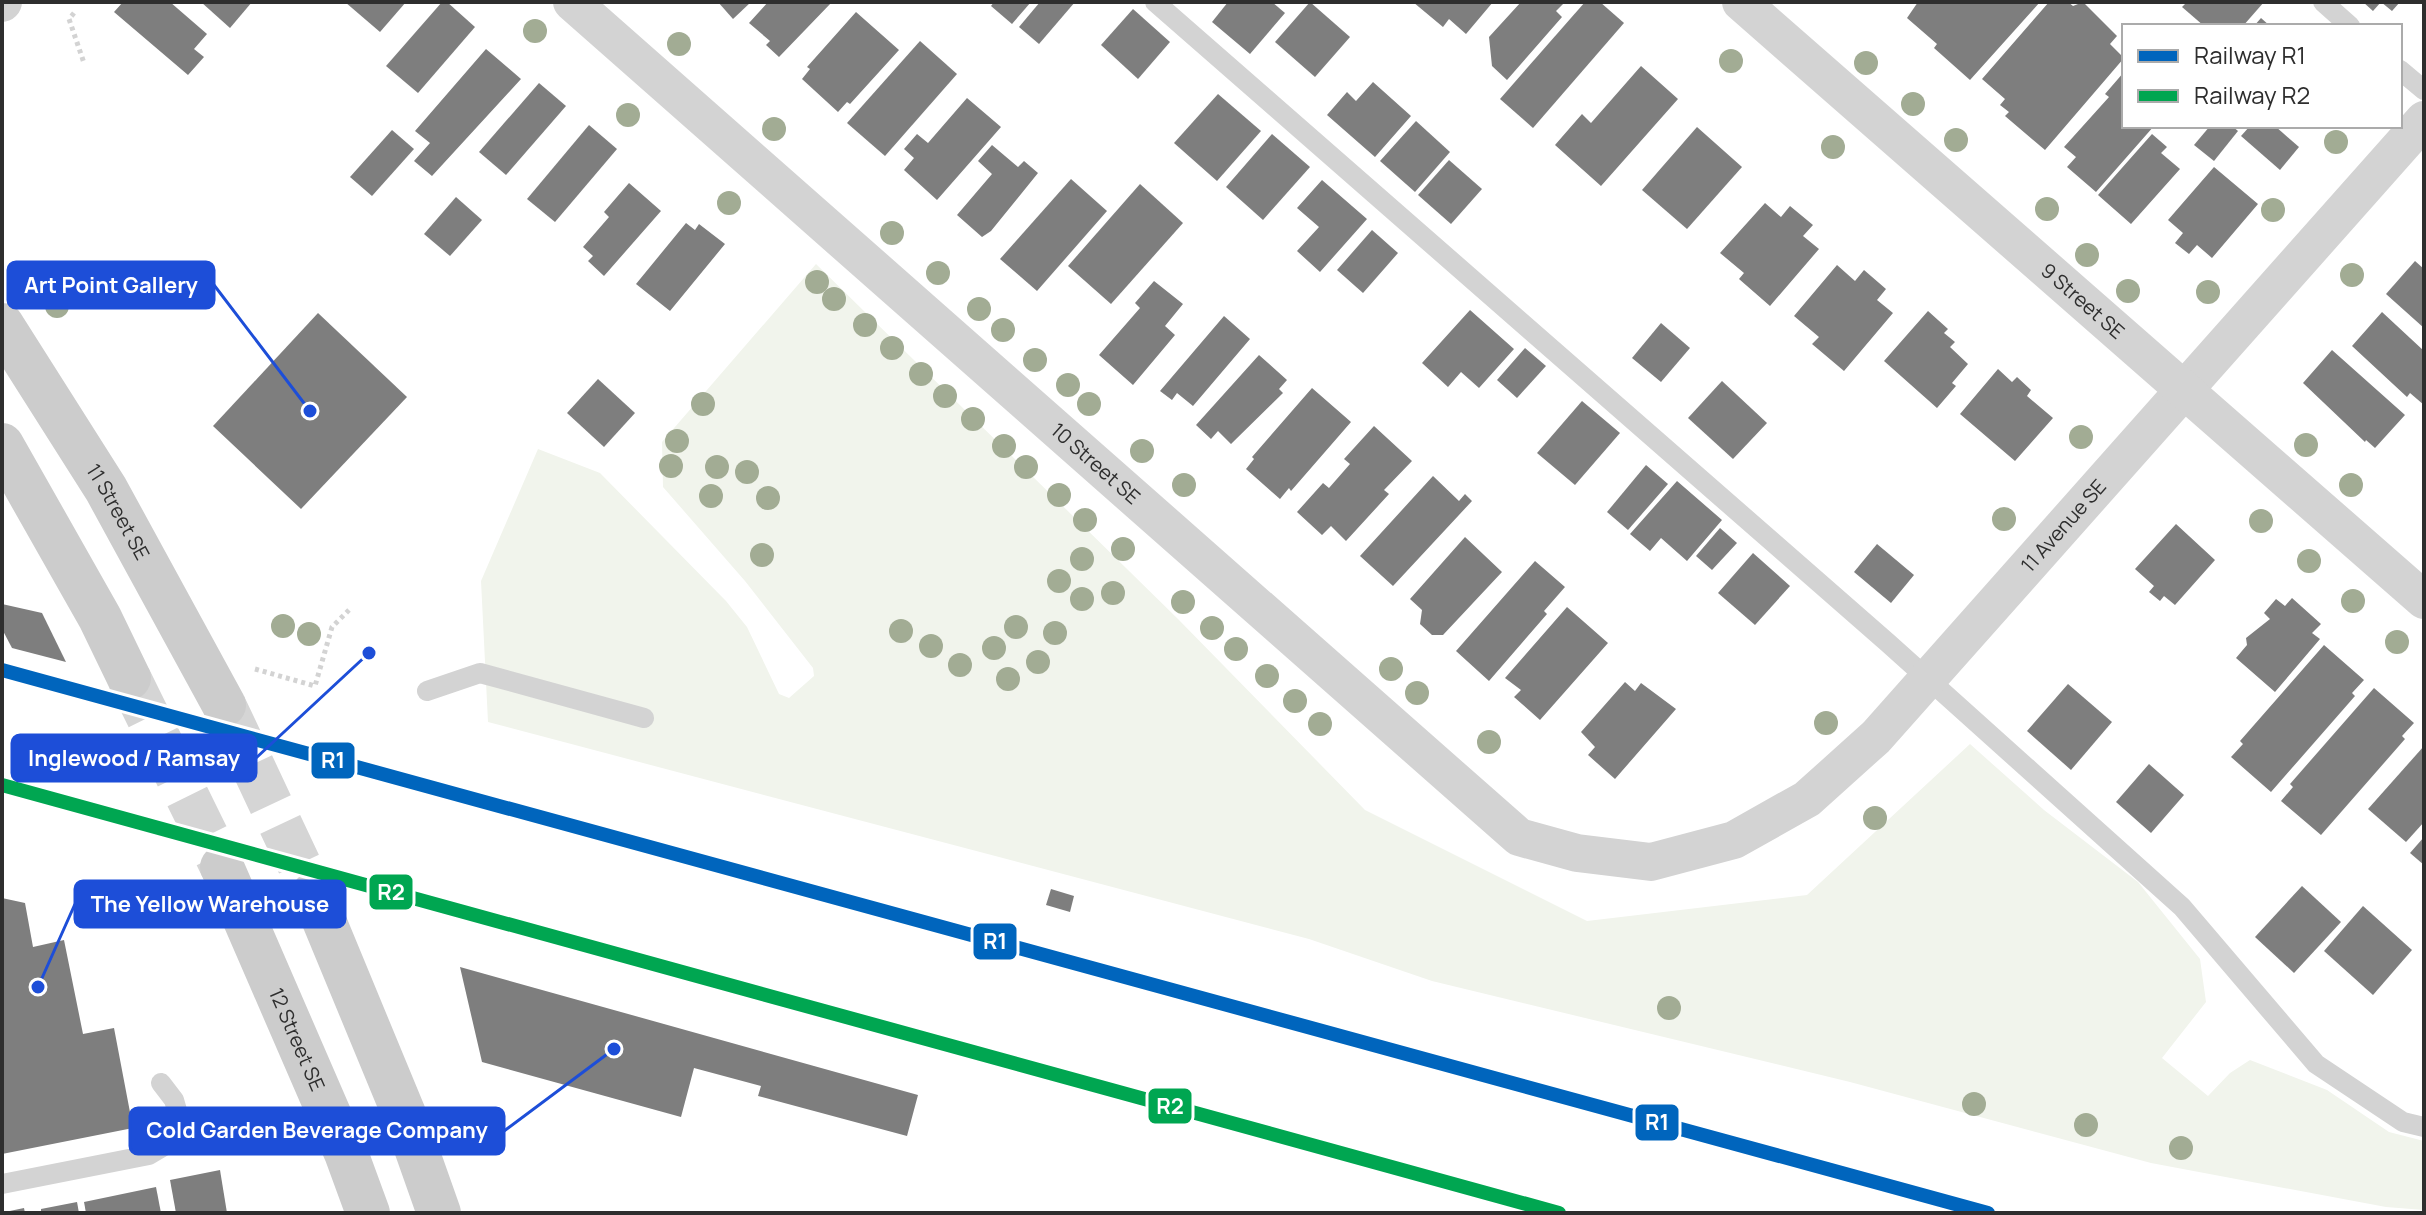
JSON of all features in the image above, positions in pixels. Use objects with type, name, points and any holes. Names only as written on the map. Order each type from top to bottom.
[{"type":"street","name":"10 Street SE","points":[[572,2],[1519,837],[1577,853],[1651,862]]},
{"type":"street","name":"9 Street SE","points":[[1741,2],[2424,600]]},
{"type":"street","name":"11 Avenue SE","points":[[1651,862],[1734,840],[1807,799],[1876,737],[1930,680],[2424,120]]},
{"type":"street","name":"11 Street SE","points":[[2,325],[106,489],[224,705]]},
{"type":"street","points":[[2,445],[100,618],[129,678]]},
{"type":"street","name":"12 Street SE","points":[[222,867],[346,1153],[368,1213]]},
{"type":"street","points":[[313,894],[404,1114],[439,1213]]},
{"type":"lane","points":[[1155,2],[1930,680],[2182,907],[2316,1064],[2403,1122],[2424,1127]]},
{"type":"lane","points":[[2323,2],[2348,24]]},
{"type":"lane","points":[[2402,72],[2424,90]]},
{"type":"lane","points":[[427,691],[480,673],[644,718]]},
{"type":"lane","points":[[2,1184],[149,1155],[171,1142],[181,1124],[174,1100],[161,1083]]},
{"type":"path","points":[[74,13],[69,19],[84,63]]},
{"type":"path","points":[[250,668],[315,686],[332,627],[349,610]]},
{"type":"shaded area","points":[[816,264],[1178,619],[1365,810],[1587,921],[1807,895],[1970,744],[2044,810],[2138,882],[2200,959],[2206,1002],[2162,1058],[2208,1096],[2230,1073],[2250,1060],[2327,1090],[2389,1132],[2424,1141],[2424,1210],[2386,1207],[2151,1163],[1850,1082],[1432,981],[1309,939],[488,722],[481,581],[538,449],[600,473],[726,601],[747,627],[779,694],[789,698],[814,676],[813,668],[745,581],[663,487],[662,442]]},
{"type":"building","points":[[123,2],[170,2],[207,34],[194,49],[204,57],[188,75],[114,12]]},
{"type":"building","points":[[201,2],[252,2],[230,28]]},
{"type":"building","points":[[345,2],[406,2],[380,32]]},
{"type":"building","points":[[442,2],[447,2],[475,27],[418,93],[386,66]]},
{"type":"building","points":[[718,2],[751,2],[733,19]]},
{"type":"building","points":[[768,2],[832,2],[779,57],[766,45],[770,41],[749,23]]},
{"type":"building","points":[[994,2],[1031,2],[1012,24],[991,6]]},
{"type":"building","points":[[1040,2],[1075,2],[1039,44],[1019,27]]},
{"type":"building","points":[[1228,2],[1272,2],[1285,13],[1250,54],[1212,22]]},
{"type":"building","points":[[1310,2],[1350,37],[1315,77],[1275,42]]},
{"type":"building","points":[[1413,2],[1493,2],[1466,34],[1449,19],[1443,27]]},
{"type":"building","points":[[1521,2],[1565,2],[1556,11],[1562,17],[1507,80],[1492,66],[1489,37]]},
{"type":"building","points":[[1585,2],[1600,2],[1624,23],[1533,128],[1500,99]]},
{"type":"building","points":[[1918,2],[2040,2],[1970,80],[1934,48],[1937,44],[1907,18]]},
{"type":"building","points":[[2049,2],[2068,2],[2073,6],[2083,2],[2117,36],[2110,44],[2122,56],[2122,60],[2045,150],[2005,116],[2009,112],[2000,105],[2005,99],[1982,79]]},
{"type":"building","points":[[2187,2],[2264,2],[2245,24],[2202,24],[2182,7]]},
{"type":"building","points":[[2363,2],[2381,2],[2373,11]]},
{"type":"building","points":[[2381,2],[2400,2],[2392,11]]},
{"type":"building","points":[[1133,9],[1170,42],[1138,79],[1101,45]]},
{"type":"building","points":[[856,12],[899,50],[850,104],[847,102],[838,112],[802,79],[810,69],[807,67]]},
{"type":"building","points":[[920,41],[957,74],[885,156],[847,123]]},
{"type":"building","points":[[486,49],[521,79],[432,176],[414,161],[430,143],[415,131]]},
{"type":"building","points":[[1641,66],[1678,99],[1601,186],[1555,145],[1582,114],[1591,123]]},
{"type":"building","points":[[2122,74],[2122,128],[2152,128],[2096,192],[2067,167],[2076,157],[2064,147],[2109,97],[2105,94]]},
{"type":"building","points":[[1373,82],[1411,116],[1375,157],[1327,115],[1347,92],[1356,101]]},
{"type":"building","points":[[539,83],[566,106],[506,175],[479,152]]},
{"type":"building","points":[[1218,94],[1261,131],[1217,181],[1174,143]]},
{"type":"building","points":[[967,98],[1001,127],[937,200],[904,170],[914,158],[904,149],[917,134],[928,143]]},
{"type":"building","points":[[1416,121],[1450,152],[1415,192],[1380,161]]},
{"type":"building","points":[[589,125],[617,149],[555,222],[527,199]]},
{"type":"building","points":[[1697,127],[1742,167],[1687,229],[1642,190]]},
{"type":"building","points":[[2208,128],[2234,128],[2238,131],[2214,161],[2194,145]]},
{"type":"building","points":[[2248,128],[2277,128],[2299,147],[2280,170],[2241,136]]},
{"type":"building","points":[[392,130],[414,149],[372,196],[350,177]]},
{"type":"building","points":[[1272,134],[1310,167],[1263,220],[1226,187]]},
{"type":"building","points":[[2152,134],[2167,147],[2161,153],[2180,169],[2131,224],[2098,195]]},
{"type":"building","points":[[992,145],[1018,167],[1024,161],[1038,173],[991,231],[982,237],[957,215],[992,174],[978,161]]},
{"type":"building","points":[[1449,160],[1482,189],[1451,224],[1418,195]]},
{"type":"building","points":[[2214,167],[2258,204],[2212,258],[2197,245],[2189,254],[2175,243],[2183,233],[2168,220]]},
{"type":"building","points":[[1071,179],[1107,211],[1037,291],[1000,259]]},
{"type":"building","points":[[1322,180],[1367,219],[1320,272],[1297,251],[1319,227],[1297,208]]},
{"type":"building","points":[[629,183],[661,211],[604,276],[588,261],[593,256],[583,247],[609,217],[604,212]]},
{"type":"building","points":[[1140,184],[1183,223],[1111,304],[1068,266]]},
{"type":"building","points":[[456,197],[482,220],[450,256],[424,234]]},
{"type":"building","points":[[1765,203],[1781,217],[1790,206],[1813,225],[1803,236],[1819,249],[1770,306],[1739,279],[1744,273],[1720,253]]},
{"type":"building","points":[[686,223],[695,230],[699,224],[725,244],[670,311],[636,284]]},
{"type":"building","points":[[1372,230],[1398,253],[1363,293],[1337,270]]},
{"type":"building","points":[[2415,261],[2424,269],[2424,328],[2386,294]]},
{"type":"building","points":[[1837,265],[1855,281],[1864,270],[1886,289],[1877,300],[1893,313],[1844,371],[1812,344],[1819,337],[1794,316]]},
{"type":"building","points":[[1154,281],[1183,304],[1165,326],[1175,335],[1133,385],[1099,355],[1140,308],[1135,303]]},
{"type":"building","points":[[1470,310],[1514,349],[1479,388],[1461,372],[1448,387],[1422,363]]},
{"type":"building","points":[[1928,311],[1948,329],[1944,333],[1955,342],[1950,347],[1968,364],[1952,383],[1956,386],[1937,408],[1884,361]]},
{"type":"building","points":[[2382,312],[2424,351],[2424,405],[2410,393],[2407,397],[2352,346]]},
{"type":"building","points":[[318,313],[407,397],[301,509],[213,426]]},
{"type":"building","points":[[1224,316],[1250,339],[1193,406],[1177,393],[1172,400],[1160,391]]},
{"type":"building","points":[[1661,323],[1690,348],[1661,382],[1632,358]]},
{"type":"building","points":[[1525,348],[1546,366],[1517,398],[1497,380]]},
{"type":"building","points":[[2332,350],[2405,415],[2375,448],[2303,383]]},
{"type":"building","points":[[1259,355],[1287,380],[1279,389],[1283,393],[1231,444],[1218,431],[1211,439],[1196,425]]},
{"type":"building","points":[[1998,369],[2012,382],[2017,377],[2031,390],[2027,396],[2053,418],[2015,461],[1960,414]]},
{"type":"building","points":[[598,379],[635,413],[604,447],[567,413]]},
{"type":"building","points":[[1722,381],[1767,423],[1733,459],[1688,418]]},
{"type":"building","points":[[1312,388],[1351,422],[1291,491],[1289,488],[1280,499],[1246,469],[1254,459],[1252,457]]},
{"type":"building","points":[[1582,401],[1620,433],[1575,485],[1537,453]]},
{"type":"building","points":[[1374,426],[1412,461],[1384,490],[1389,494],[1346,541],[1331,526],[1322,535],[1297,512],[1323,483],[1329,488],[1350,464],[1344,459]]},
{"type":"building","points":[[1646,465],[1668,484],[1628,530],[1607,512]]},
{"type":"building","points":[[1433,476],[1459,501],[1465,494],[1472,501],[1393,586],[1360,556]]},
{"type":"building","points":[[1677,481],[1722,520],[1687,561],[1661,538],[1650,551],[1630,534]]},
{"type":"building","points":[[2176,524],[2215,560],[2175,605],[2164,596],[2160,601],[2149,592],[2154,586],[2135,569]]},
{"type":"building","points":[[1720,528],[1737,543],[1712,570],[1696,556]]},
{"type":"building","points":[[1465,537],[1502,572],[1443,635],[1432,635],[1420,624],[1422,610],[1410,599]]},
{"type":"building","points":[[1877,544],[1914,575],[1891,603],[1854,572]]},
{"type":"building","points":[[1753,553],[1790,586],[1755,625],[1718,593]]},
{"type":"building","points":[[1535,561],[1565,587],[1544,611],[1547,614],[1489,681],[1456,651]]},
{"type":"building","points":[[2292,598],[2321,624],[2312,633],[2320,639],[2275,692],[2236,658],[2247,645],[2246,638],[2270,619],[2264,613],[2276,599],[2285,606]]},
{"type":"building","points":[[2,604],[42,613],[66,662],[12,648],[2,629]]},
{"type":"building","points":[[1567,607],[1608,643],[1540,720],[1514,697],[1521,690],[1505,678]]},
{"type":"building","points":[[2324,645],[2364,680],[2352,693],[2355,696],[2271,792],[2231,757],[2243,744],[2240,741]]},
{"type":"building","points":[[1625,682],[1635,691],[1641,683],[1676,709],[1615,779],[1588,755],[1595,747],[1581,732]]},
{"type":"building","points":[[2068,684],[2112,722],[2071,770],[2027,731]]},
{"type":"building","points":[[2374,688],[2414,723],[2402,736],[2405,739],[2321,835],[2281,801],[2293,787],[2290,784]]},
{"type":"building","points":[[2424,746],[2424,822],[2406,842],[2368,809]]},
{"type":"building","points":[[2149,764],[2184,795],[2151,833],[2116,802]]},
{"type":"building","points":[[2424,837],[2424,865],[2410,853]]},
{"type":"building","points":[[2302,886],[2341,922],[2294,973],[2255,937]]},
{"type":"building","points":[[1051,889],[1074,896],[1070,912],[1046,905]]},
{"type":"building","points":[[2,898],[25,903],[33,947],[64,940],[83,1034],[114,1028],[133,1128],[2,1154]]},
{"type":"building","points":[[2363,906],[2412,950],[2373,995],[2324,951]]},
{"type":"building","points":[[460,967],[918,1095],[907,1136],[758,1096],[761,1086],[694,1068],[681,1117],[482,1062]]},
{"type":"building","points":[[220,1170],[227,1213],[176,1213],[170,1180]]},
{"type":"building","points":[[156,1187],[161,1213],[86,1213],[84,1202]]},
{"type":"building","points":[[77,1202],[79,1213],[41,1213],[41,1209]]},
{"type":"building","points":[[24,1208],[25,1213],[5,1213],[5,1212]]},
{"type":"tunnel","points":[[129,678],[222,867]]},
{"type":"tunnel","points":[[224,705],[313,894]]},
{"type":"rail line","name":"R1","points":[[2,670],[1988,1213]]},
{"type":"rail line","name":"R2","points":[[2,785],[1559,1213]]},
{"type":"place","name":"Art Point Gallery","points":[[310,411]]},
{"type":"place","name":"Inglewood / Ramsay","points":[[369,653]]},
{"type":"place","name":"The Yellow Warehouse","points":[[38,987]]},
{"type":"place","name":"Cold Garden Beverage Company","points":[[614,1049]]}]
